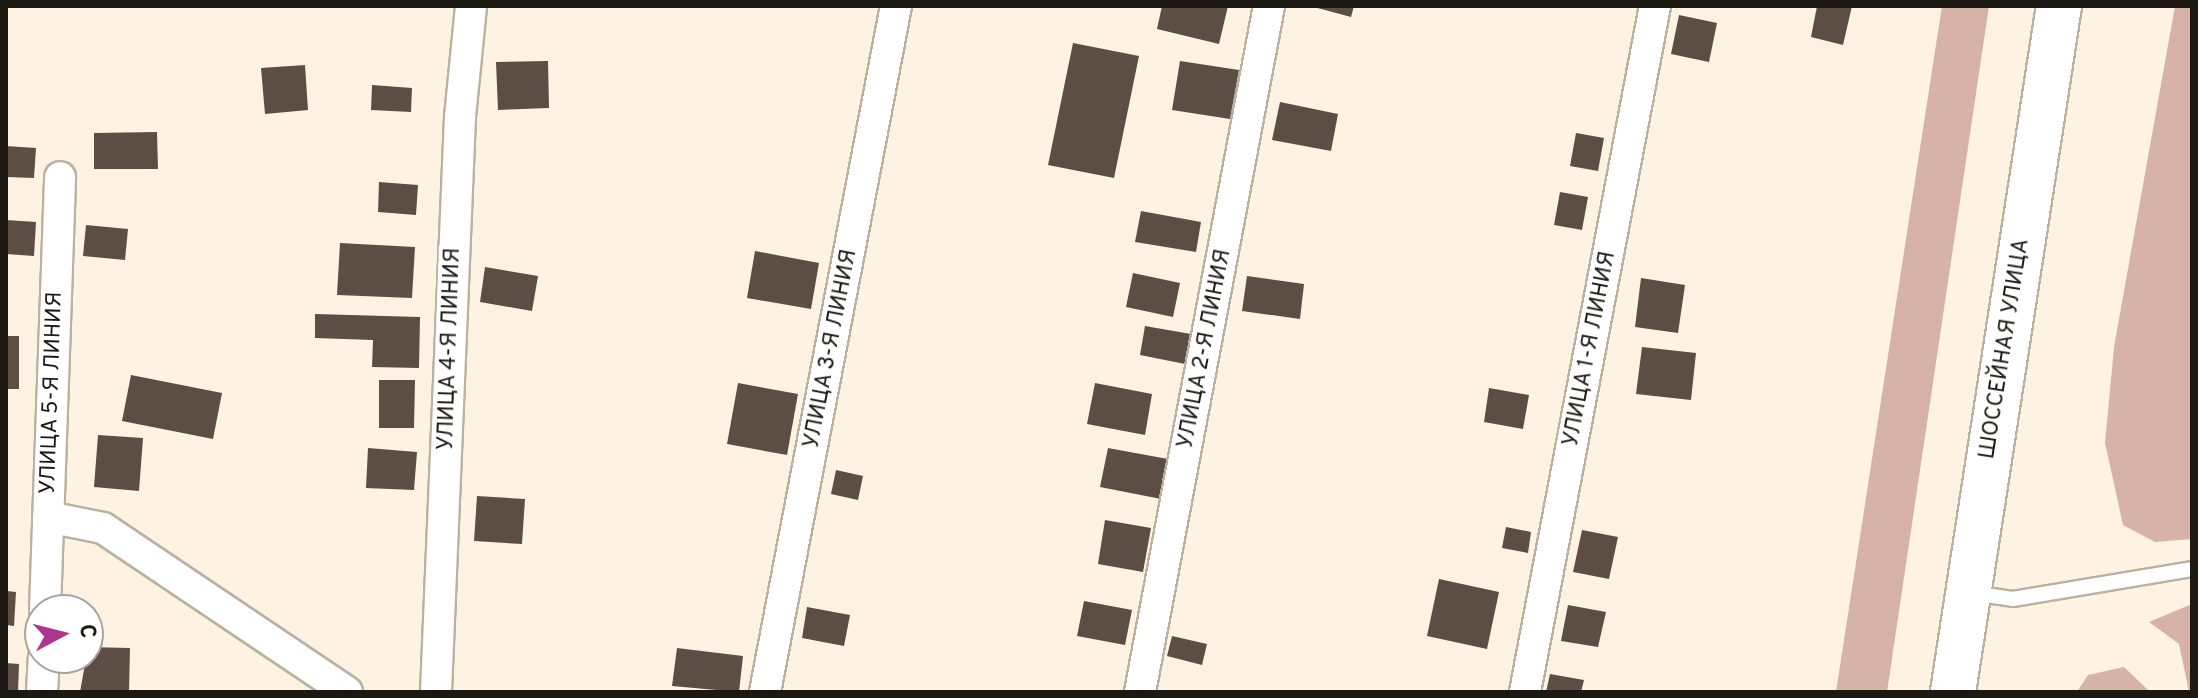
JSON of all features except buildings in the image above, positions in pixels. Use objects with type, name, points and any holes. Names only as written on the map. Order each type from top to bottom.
[{"type":"main road","name":"ШОССЕЙНАЯ УЛИЦА","points":[[1953,692],[2059,6]]},
{"type":"street","name":"УЛИЦА 4-Я ЛИНИЯ","points":[[436,692],[460,117],[471,6]]},
{"type":"street","name":"УЛИЦА 3-Я ЛИНИЯ","points":[[765,692],[896,6]]},
{"type":"street","name":"УЛИЦА 2-Я ЛИНИЯ","points":[[1140,692],[1269,6]]},
{"type":"street","name":"УЛИЦА 1-Я ЛИНИЯ","points":[[1525,692],[1655,6]]},
{"type":"street","name":"УЛИЦА 5-Я ЛИНИЯ","points":[[46,594],[60,177]]},
{"type":"street","points":[[48,517],[103,528],[347,692]]},
{"type":"lane","points":[[1967,592],[2013,599],[2192,569]]},
{"type":"shaded area","points":[[1942,6],[1989,6],[1887,692],[1836,692]]},
{"type":"shaded area","points":[[2175,6],[2192,6],[2192,539],[2155,542],[2123,525],[2105,443],[2114,347]]},
{"type":"shaded area","points":[[2192,604],[2192,692],[2189,692],[2179,644],[2149,622]]},
{"type":"shaded area","points":[[2124,667],[2150,692],[2077,692],[2088,675]]}]
